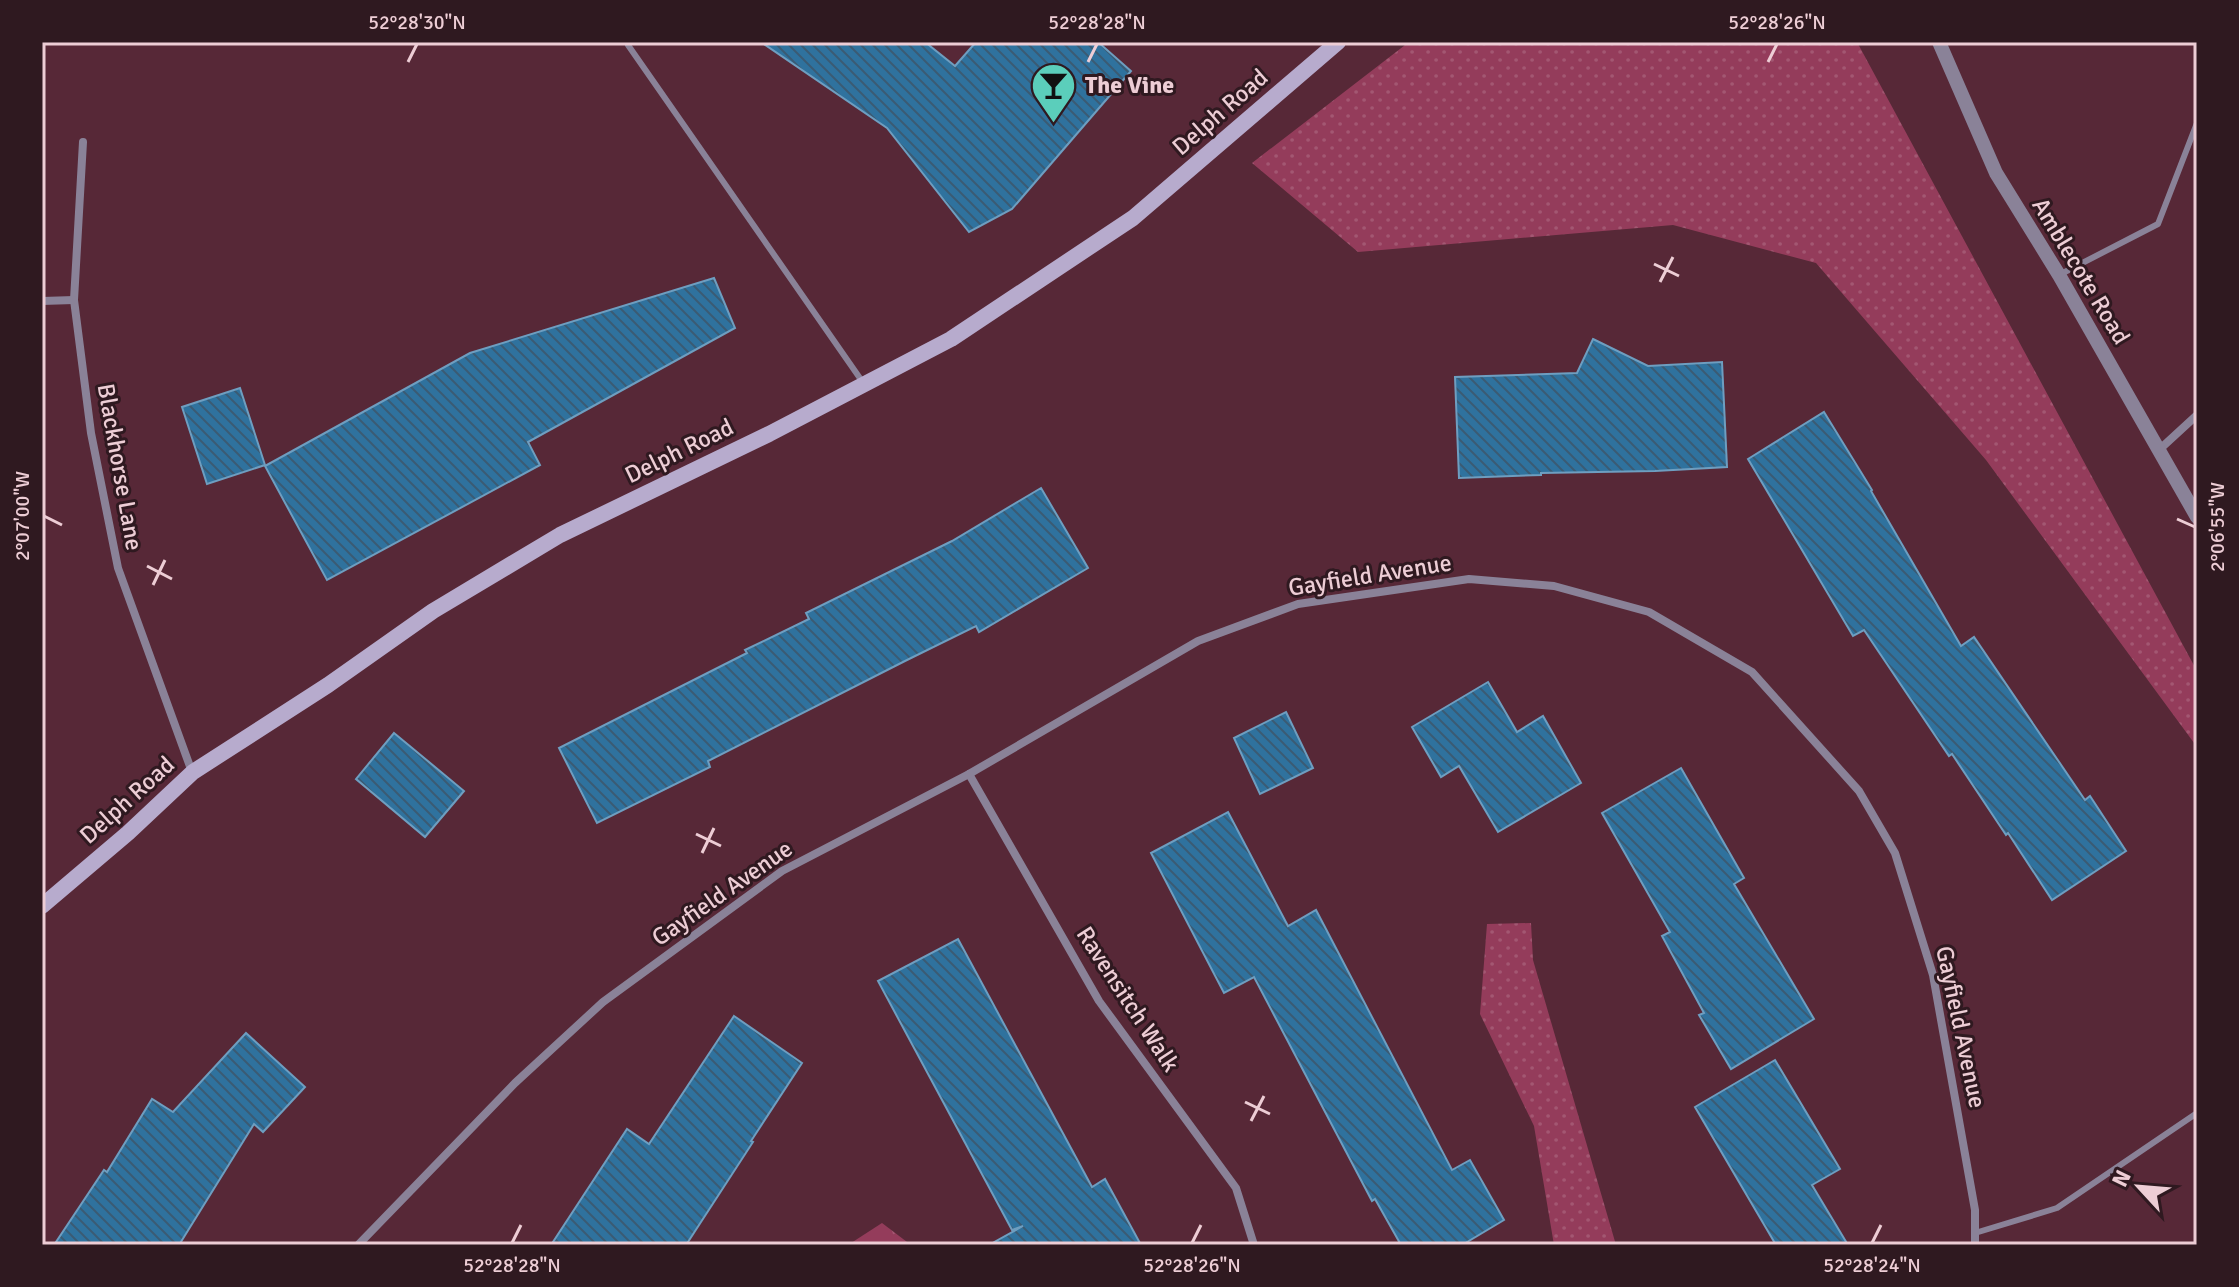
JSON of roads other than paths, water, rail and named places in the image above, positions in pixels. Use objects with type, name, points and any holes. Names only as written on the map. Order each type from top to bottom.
[{"type":"main road","name":"Delph Road","points":[[42,906],[128,833],[193,772],[328,685],[433,611],[560,535],[769,434],[951,339],[1133,218],[1338,42]]},
{"type":"street","name":"Amblecote Road","points":[[1939,42],[1996,173],[2059,275],[2197,517]]},
{"type":"street","name":"Blackhorse Lane","points":[[83,142],[74,300],[91,433],[118,568],[193,772]]},
{"type":"street","points":[[42,301],[74,300]]},
{"type":"street","points":[[2160,449],[2197,415]]},
{"type":"street","name":"Gayfield Avenue","points":[[358,1245],[515,1083],[603,1002],[782,871],[969,774],[1198,641],[1298,604],[1469,579],[1554,586],[1649,612],[1752,672],[1859,791],[1895,853],[1933,975],[1975,1210],[1975,1245]]},
{"type":"street","name":"Ravensitch Walk","points":[[969,774],[1099,1001],[1236,1188],[1254,1245]]},
{"type":"lane","points":[[628,45],[864,384]]},
{"type":"lane","points":[[2059,275],[2158,224],[2197,123]]},
{"type":"lane","points":[[1975,1233],[2057,1208],[2197,1113]]},
{"type":"place","name":"The Vine","points":[[1054,124]]}]
